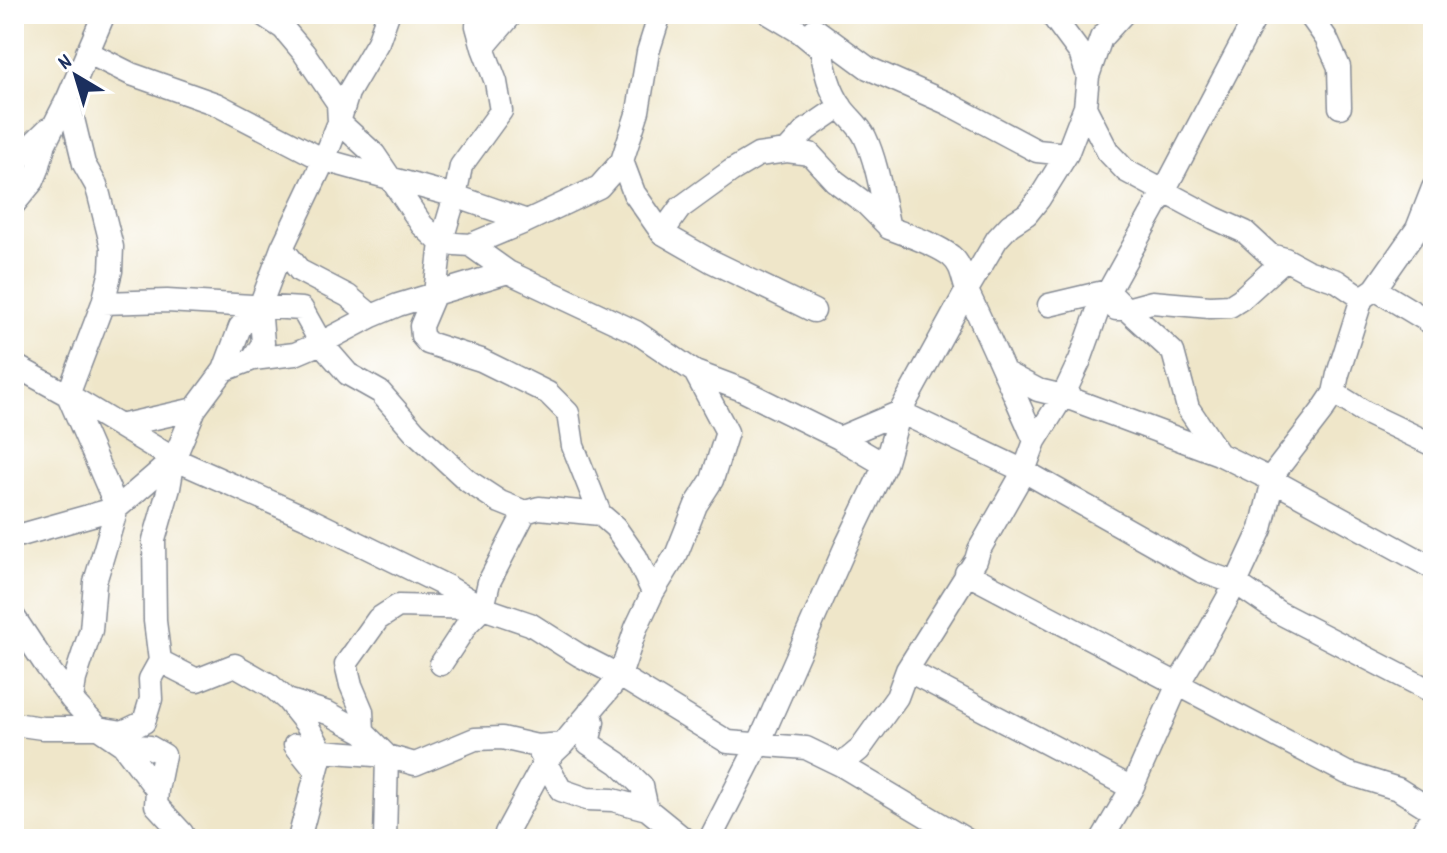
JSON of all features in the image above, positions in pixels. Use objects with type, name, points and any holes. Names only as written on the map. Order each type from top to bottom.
[{"type":"street","points":[[14,204],[33,181],[45,143],[104,14]]},
{"type":"street","points":[[262,14],[283,28],[304,53],[338,103],[339,122],[374,154],[422,225],[441,243],[470,245],[599,187],[622,161],[638,111],[648,52],[660,14]]},
{"type":"street","points":[[14,724],[123,732],[144,722],[151,699],[150,679],[160,661],[155,621],[154,540],[174,459],[195,409],[224,370],[240,327],[260,306],[282,248],[324,160],[348,93],[378,42],[388,14]]},
{"type":"street","points":[[494,14],[477,26],[496,82],[501,111],[461,166],[441,243],[435,293],[421,326],[422,336],[428,343],[481,360],[548,393],[568,413],[573,446],[600,514],[615,527],[636,557],[653,592]]},
{"type":"street","points":[[483,48],[512,14]]},
{"type":"street","points":[[770,14],[800,32],[816,31],[868,68],[947,103],[1037,151],[1067,154]]},
{"type":"street","points":[[1051,14],[1080,53],[1088,76]]},
{"type":"street","points":[[710,839],[759,743],[885,465],[900,412],[997,239],[1010,225],[1027,214],[1067,154],[1085,107],[1088,76],[1101,38],[1123,14]]},
{"type":"street","points":[[841,765],[869,738],[897,697],[907,670],[976,560],[1024,471],[1035,441],[1063,396],[1103,300],[1257,14]]},
{"type":"street","points":[[1309,14],[1326,38],[1339,67],[1340,107]]},
{"type":"street","points":[[816,31],[826,79],[867,141],[889,228]]},
{"type":"street","points":[[87,52],[131,74],[216,104],[324,160],[455,196],[527,221]]},
{"type":"street","points":[[68,98],[84,164],[96,185],[112,247],[111,271],[103,303],[68,395],[117,508],[95,582],[91,630],[75,679],[72,700]]},
{"type":"street","points":[[787,151],[806,130],[841,106]]},
{"type":"street","points":[[1085,107],[1108,152],[1126,171],[1245,232],[1270,255],[1368,293],[1433,324]]},
{"type":"street","points":[[14,162],[56,121]]},
{"type":"street","points":[[662,233],[680,208],[758,155],[787,151],[810,154],[835,181],[866,204],[889,228],[942,250],[962,269],[967,290],[1035,441]]},
{"type":"street","points":[[622,161],[634,193],[662,233],[711,261],[814,311]]},
{"type":"street","points":[[1102,839],[1132,788],[1178,684],[1236,583],[1261,529],[1275,472],[1334,393],[1368,293],[1417,229],[1433,188]]},
{"type":"street","points":[[470,245],[508,272],[636,332],[695,372],[740,389],[839,438],[885,465]]},
{"type":"street","points":[[282,248],[300,271],[348,296],[372,316]]},
{"type":"street","points":[[1126,309],[1152,302],[1230,306],[1285,259]]},
{"type":"street","points":[[300,271],[302,309],[321,343],[348,374],[380,392],[415,432],[468,481],[500,502],[525,512],[539,508],[600,514]]},
{"type":"street","points":[[224,370],[253,359],[295,354],[398,305],[508,272]]},
{"type":"street","points":[[1049,305],[1103,300],[1126,309],[1173,352],[1188,408],[1219,454]]},
{"type":"street","points":[[103,303],[167,301],[302,309]]},
{"type":"street","points":[[253,359],[263,343],[260,306]]},
{"type":"street","points":[[14,365],[174,459],[309,519],[448,587],[483,608],[530,624],[728,742],[806,748],[841,765],[965,839]]},
{"type":"street","points":[[505,839],[541,754],[563,744],[620,676],[636,628],[677,553],[696,505],[712,480],[727,432],[695,372]]},
{"type":"street","points":[[1004,372],[1038,390],[1063,396],[1219,454],[1433,568]]},
{"type":"street","points":[[1334,393],[1366,413],[1433,445]]},
{"type":"street","points":[[119,426],[195,409]]},
{"type":"street","points":[[839,438],[900,412],[1024,471],[1201,571],[1236,583],[1278,612],[1433,692]]},
{"type":"street","points":[[14,537],[117,508],[174,459]]},
{"type":"street","points":[[441,664],[468,623],[483,608],[489,582],[525,512]]},
{"type":"street","points":[[966,573],[1347,773],[1398,789],[1433,811],[1419,839]]},
{"type":"street","points":[[363,732],[362,711],[346,664],[378,619],[398,606],[483,608]]},
{"type":"street","points":[[14,617],[72,700],[98,728],[123,745],[157,790],[156,805],[185,839]]},
{"type":"street","points":[[160,661],[197,680],[235,665],[270,685],[307,725],[319,761],[299,839]]},
{"type":"street","points":[[907,670],[1132,788]]},
{"type":"street","points":[[287,700],[328,713],[363,732],[387,756],[385,839]]},
{"type":"street","points":[[590,711],[593,722],[588,743],[618,763],[642,786],[647,809]]},
{"type":"street","points":[[319,761],[387,756],[415,764],[475,739],[502,738],[541,754],[561,790]]},
{"type":"street","points":[[728,742],[744,772]]},
{"type":"street","points":[[525,797],[561,790],[587,799],[613,800],[647,809],[684,839]]}]
